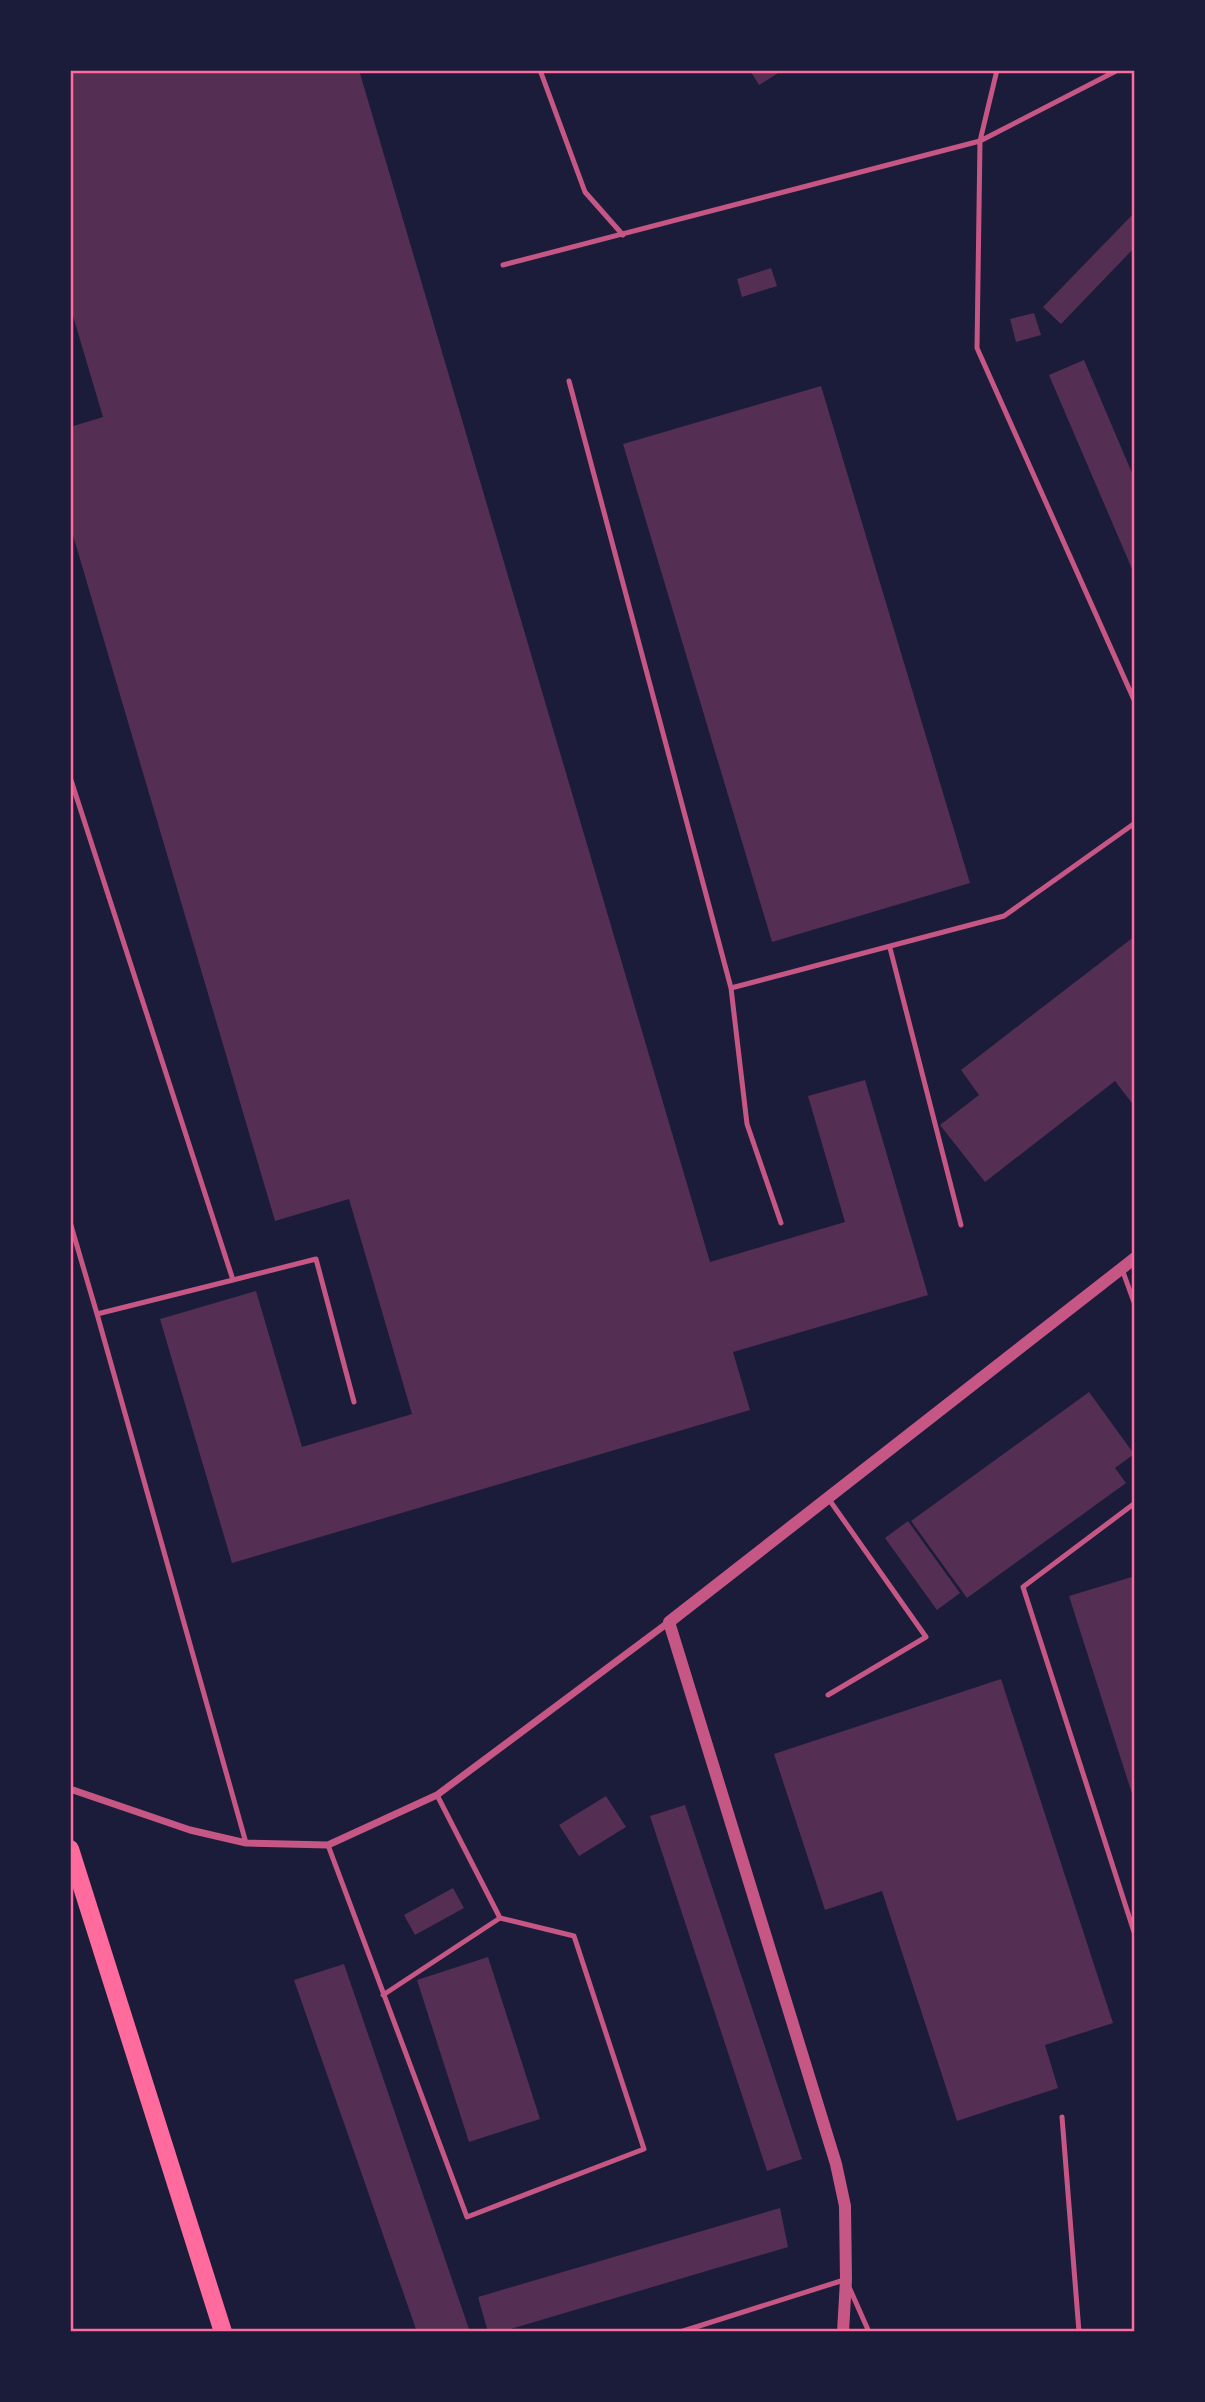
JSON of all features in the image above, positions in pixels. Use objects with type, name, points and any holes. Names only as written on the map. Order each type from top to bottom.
[{"type":"main road","points":[[70,1849],[223,2332]]},
{"type":"street","points":[[70,1789],[190,1830],[246,1843],[328,1845],[437,1795],[669,1622],[1135,1258]]},
{"type":"street","points":[[669,1622],[836,2164],[845,2206],[846,2280],[843,2332]]},
{"type":"lane","points":[[540,70],[585,192],[622,235]]},
{"type":"lane","points":[[998,70],[979,141],[976,348],[1135,702]]},
{"type":"lane","points":[[503,265],[979,141],[1118,70]]},
{"type":"lane","points":[[569,381],[731,988],[747,1124],[781,1223]]},
{"type":"lane","points":[[70,777],[233,1280]]},
{"type":"lane","points":[[731,988],[1004,916],[1135,823]]},
{"type":"lane","points":[[890,948],[961,1224]]},
{"type":"lane","points":[[70,1222],[246,1843]]},
{"type":"lane","points":[[97,1314],[316,1259],[355,1402]]},
{"type":"lane","points":[[1122,1269],[1135,1305]]},
{"type":"lane","points":[[828,1498],[926,1637],[828,1695]]},
{"type":"lane","points":[[1135,1503],[1023,1587],[1135,1935]]},
{"type":"lane","points":[[437,1795],[500,1918]]},
{"type":"lane","points":[[328,1845],[383,1995],[467,2217],[644,2149],[574,1936],[500,1918],[383,1995]]},
{"type":"lane","points":[[1062,2116],[1079,2332]]},
{"type":"lane","points":[[680,2332],[846,2280],[869,2332]]},
{"type":"building","points":[[70,70],[359,70],[710,1262],[845,1222],[808,1096],[865,1080],[928,1295],[733,1352],[750,1410],[232,1563],[160,1319],[256,1291],[302,1447],[412,1414],[349,1199],[275,1221],[70,525],[70,427],[103,417],[70,306]]},
{"type":"building","points":[[751,72],[780,72],[759,85]]},
{"type":"building","points":[[1135,212],[1135,247],[1061,324],[1043,307]]},
{"type":"building","points":[[771,268],[777,286],[742,297],[737,279]]},
{"type":"building","points":[[1034,313],[1041,335],[1016,342],[1010,319]]},
{"type":"building","points":[[1084,360],[1135,480],[1135,576],[1049,375]]},
{"type":"building","points":[[821,386],[970,883],[772,942],[623,444]]},
{"type":"building","points":[[1135,936],[1135,1107],[1115,1081],[985,1182],[940,1125],[979,1095],[961,1070]]},
{"type":"building","points":[[1089,1392],[1134,1454],[1115,1468],[1126,1483],[967,1598],[911,1521]]},
{"type":"building","points":[[908,1521],[960,1593],[937,1610],[885,1538]]},
{"type":"building","points":[[1135,1576],[1135,1800],[1134,1800],[1069,1596]]},
{"type":"building","points":[[1001,1679],[1113,2023],[1045,2045],[1058,2088],[957,2121],[882,1891],[825,1910],[774,1754]]},
{"type":"building","points":[[606,1796],[626,1827],[579,1856],[559,1825]]},
{"type":"building","points":[[685,1805],[802,2159],[767,2171],[650,1816]]},
{"type":"building","points":[[453,1888],[464,1908],[415,1935],[404,1915]]},
{"type":"building","points":[[488,1957],[540,2119],[469,2142],[417,1980]]},
{"type":"building","points":[[344,1964],[470,2332],[417,2332],[294,1980]]},
{"type":"building","points":[[780,2208],[788,2247],[500,2332],[488,2332],[478,2297]]}]
